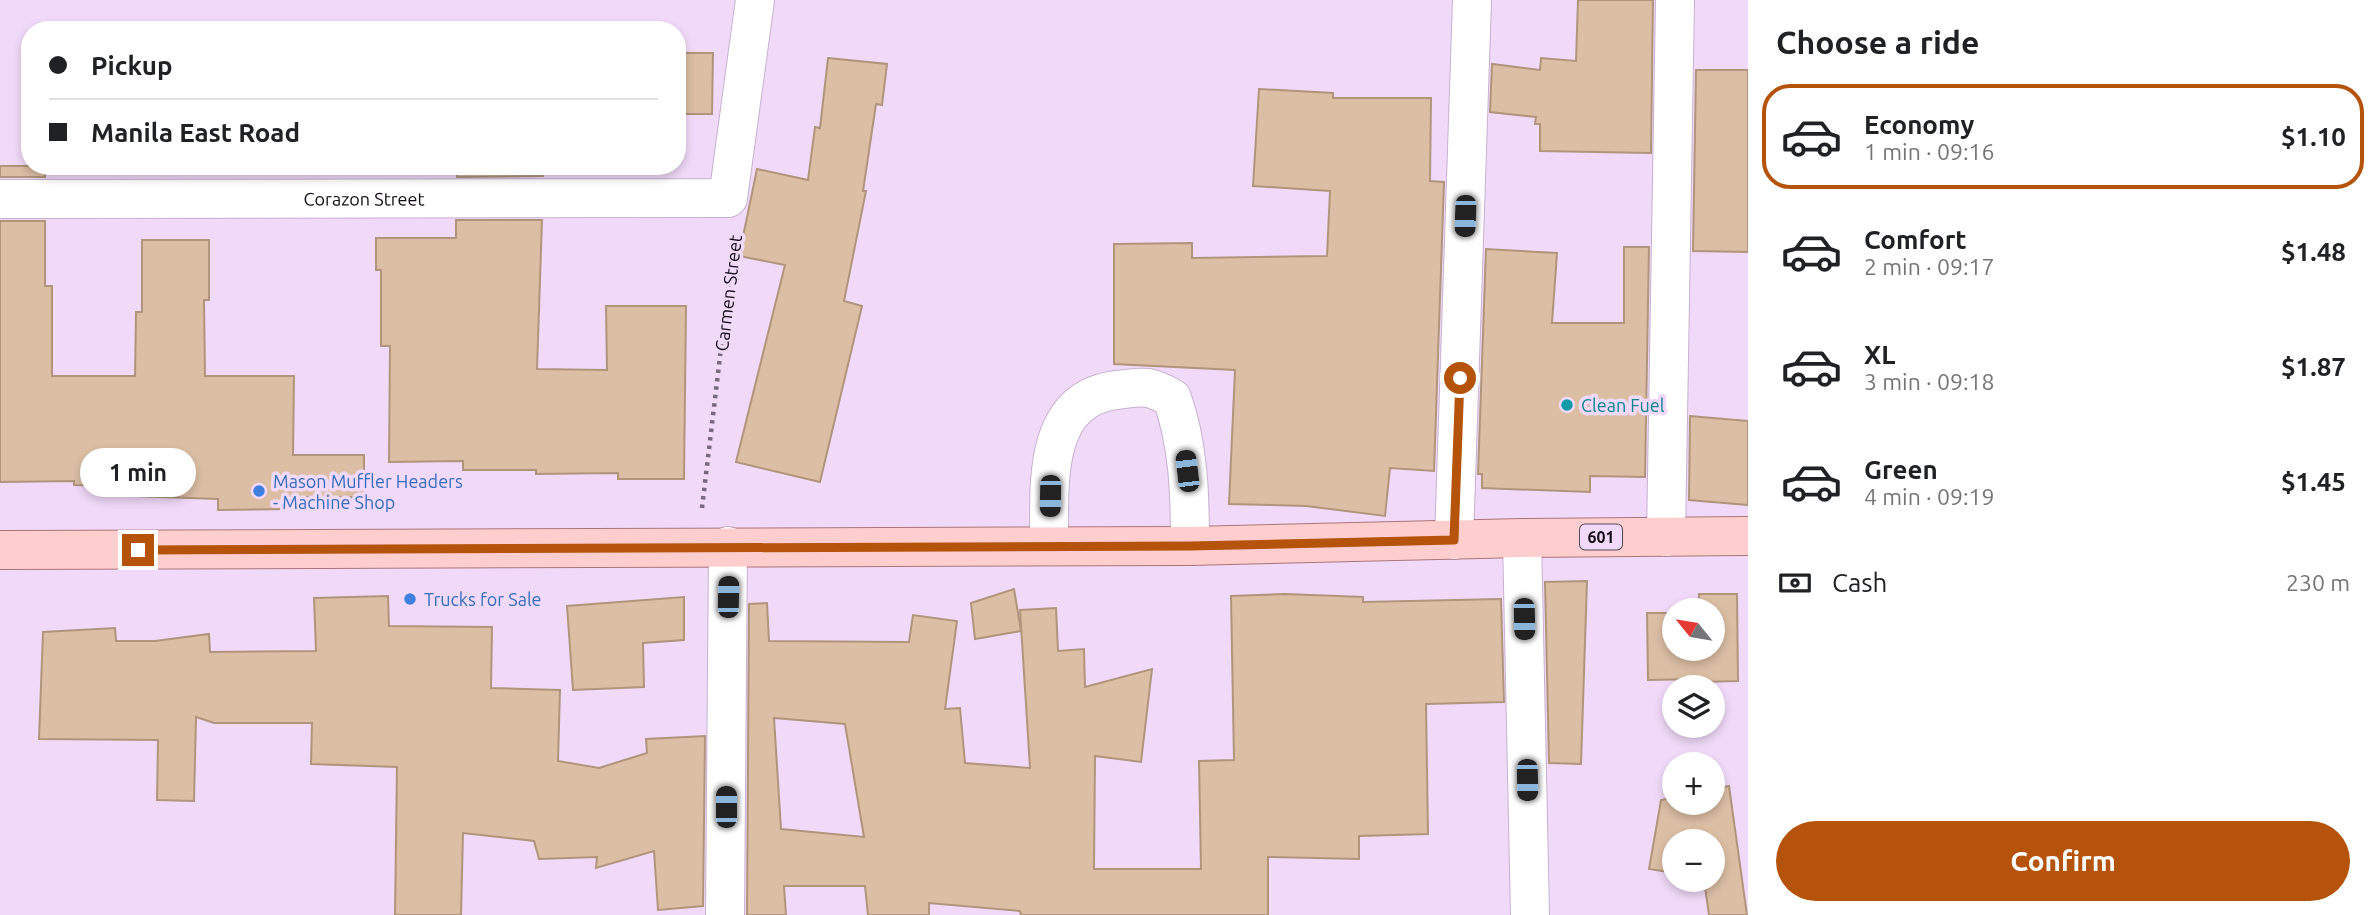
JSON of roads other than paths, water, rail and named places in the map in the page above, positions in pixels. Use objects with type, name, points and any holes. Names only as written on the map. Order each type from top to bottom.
[{"type":"main road","name":"601","points":[[0,550],[1190,546],[1748,536]]},
{"type":"street","name":"Corazon Street","points":[[0,199],[728,198],[755,0]]},
{"type":"street","points":[[1454,540],[1472,0]]},
{"type":"street","points":[[1666,537],[1675,0]]},
{"type":"street","points":[[1049,546],[1051,472],[1058,435],[1072,411],[1098,393],[1150,386],[1172,398],[1181,424],[1190,494],[1190,546]]},
{"type":"street","points":[[1522,538],[1530,915]]},
{"type":"street","points":[[712,546],[725,915]]},
{"type":"place","name":"Clean Fuel","points":[[1567,405]]},
{"type":"place","name":"Mason Muffler Headers - Machine Shop","points":[[259,491]]},
{"type":"place","name":"Trucks for Sale","points":[[410,599]]}]
